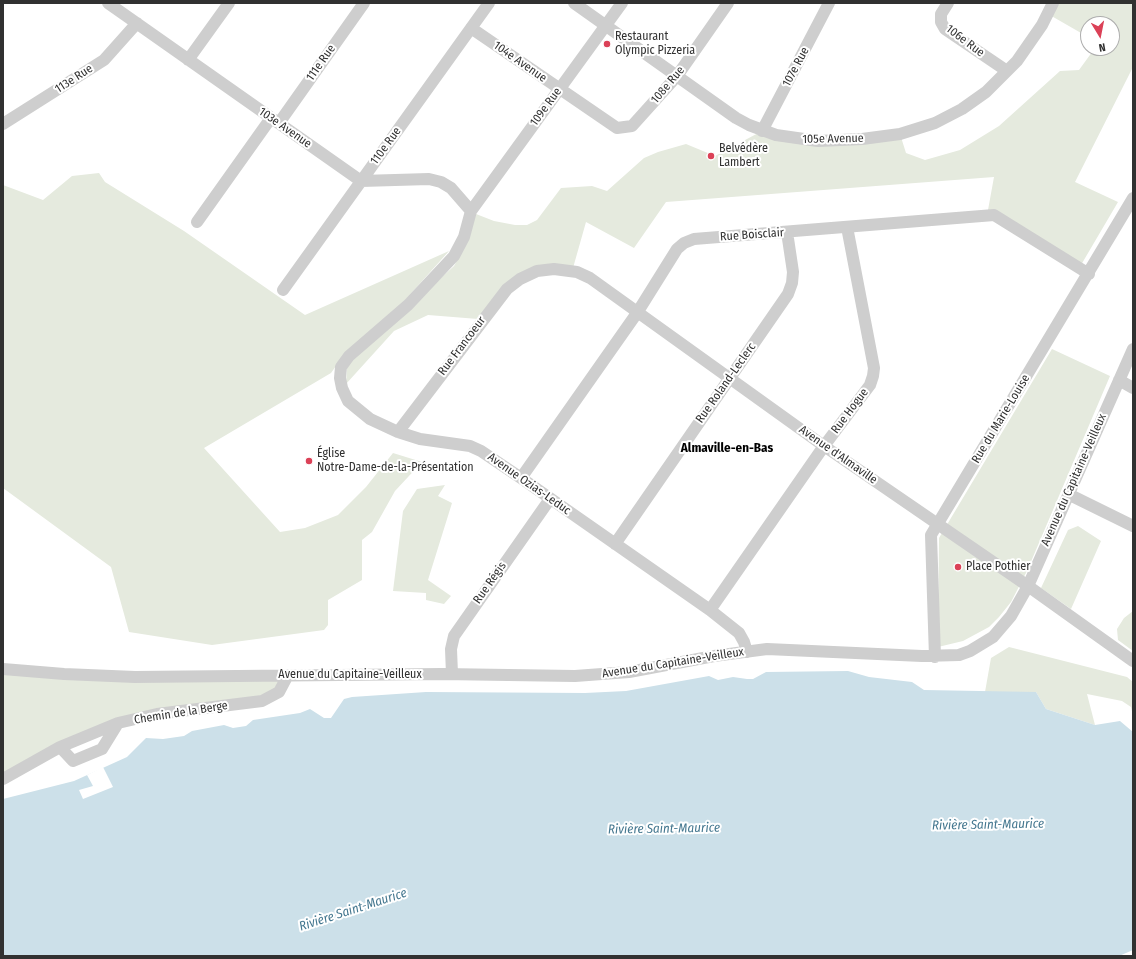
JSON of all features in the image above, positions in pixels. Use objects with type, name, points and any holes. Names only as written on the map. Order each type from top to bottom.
[{"type":"street","name":"103e Avenue","points":[[108,3],[361,181]]},
{"type":"street","points":[[188,60],[229,3]]},
{"type":"street","name":"111e Rue","points":[[197,222],[364,3]]},
{"type":"street","name":"110e Rue","points":[[283,290],[489,3]]},
{"type":"street","name":"105e Avenue","points":[[574,3],[736,118],[762,131],[790,138],[818,141],[862,140],[900,134],[935,123],[962,109],[986,92],[1007,71],[1034,37],[1053,3]]},
{"type":"street","name":"109e Rue","points":[[471,211],[622,3]]},
{"type":"street","name":"108e Rue","points":[[632,126],[677,76],[728,3]]},
{"type":"street","name":"107e Rue","points":[[762,131],[829,3]]},
{"type":"street","name":"106e Rue","points":[[948,3],[941,14],[941,22],[945,29],[1007,71]]},
{"type":"street","name":"113e Rue","points":[[3,124],[104,60],[136,23]]},
{"type":"street","name":"104e Avenue","points":[[471,28],[559,90],[617,128],[632,126]]},
{"type":"street","points":[[361,181],[429,179],[441,182],[451,188],[471,211]]},
{"type":"street","name":"Rue du Marie-Louise","points":[[935,657],[930,542],[931,535],[1089,274],[1133,198]]},
{"type":"street","name":"Avenue Ozias-Leduc","points":[[471,211],[464,237],[447,265],[408,305],[359,347],[341,366],[340,378],[342,388],[348,401],[370,419],[398,432],[420,439],[470,446],[481,451],[710,610],[739,633],[747,652]]},
{"type":"street","name":"Rue Boisclair","points":[[521,478],[637,313],[677,249],[684,242],[694,239],[994,215],[1089,274]]},
{"type":"street","name":"Rue Hogue","points":[[710,610],[824,446],[870,385],[874,376],[874,368],[847,227]]},
{"type":"street","name":"Rue Roland-Leclerc","points":[[614,544],[788,294],[792,283],[793,272],[787,232]]},
{"type":"street","name":"Avenue d'Almaville","points":[[537,272],[554,269],[577,272],[590,278],[637,313],[730,377],[824,446],[1028,586],[1133,661]]},
{"type":"street","name":"Rue Francoeur","points":[[398,432],[498,298],[520,279],[537,272]]},
{"type":"street","name":"Avenue du Capitaine-Veilleux","points":[[3,668],[64,674],[135,677],[452,674],[596,675],[628,672],[747,652],[780,649],[935,657],[959,655],[970,651],[993,637],[1011,616],[1028,586],[1133,350]]},
{"type":"street","points":[[1119,380],[1133,388]]},
{"type":"street","points":[[1068,494],[1133,526]]},
{"type":"street","name":"Rue Régis","points":[[452,674],[451,649],[454,636],[550,498]]},
{"type":"street","name":"Chemin de la Berge","points":[[3,779],[60,747],[118,724],[157,714],[262,701],[278,692],[288,675]]},
{"type":"street","points":[[60,747],[72,760],[102,749],[118,724]]},
{"type":"shaded area","points":[[1053,3],[1133,4],[1133,67],[1075,182],[1118,202],[1081,265],[1006,216],[988,210],[994,177],[666,202],[634,248],[586,222],[573,268],[531,271],[478,319],[428,315],[394,331],[346,384],[347,367],[349,362],[454,266],[460,255],[476,214],[494,221],[515,225],[527,225],[537,220],[561,188],[592,186],[607,191],[644,158],[658,152],[686,144],[715,156],[762,131],[790,139],[900,134],[906,153],[925,160],[960,150],[999,126],[1060,71],[1079,70],[1089,56],[1120,56],[1120,16],[1080,16],[1080,32],[1048,14]]},
{"type":"shaded area","points":[[99,173],[105,182],[184,231],[305,315],[449,251],[389,318],[336,366],[331,373],[204,448],[280,532],[305,528],[338,515],[366,487],[393,453],[422,462],[395,491],[372,532],[362,540],[362,580],[328,600],[328,625],[324,630],[212,645],[129,632],[111,567],[3,488],[3,185],[43,200],[72,176]]},
{"type":"shaded area","points":[[1052,349],[1110,376],[1027,571],[1011,602],[989,627],[963,641],[938,647],[939,538]]},
{"type":"shaded area","points":[[445,485],[438,496],[452,503],[428,580],[451,596],[444,604],[426,600],[426,593],[393,591],[403,511],[417,489]]},
{"type":"shaded area","points":[[1078,526],[1101,541],[1071,609],[1041,588],[1068,530]]},
{"type":"shaded area","points":[[1133,611],[1133,651],[1118,640],[1117,629],[1124,618]]},
{"type":"shaded area","points":[[1009,647],[1127,677],[1133,682],[1133,716],[1131,707],[1122,701],[1087,694],[1095,725],[1046,709],[1036,692],[985,692],[991,658]]},
{"type":"shaded area","points":[[3,669],[288,675],[279,692],[118,723],[3,779]]},
{"type":"water","name":"Rivière Saint-Maurice","points":[[848,671],[869,677],[912,682],[924,690],[1036,692],[1046,709],[1095,725],[1120,721],[1133,732],[1133,950],[1119,956],[3,956],[3,799],[74,781],[127,757],[146,738],[163,739],[184,736],[192,731],[224,725],[233,728],[246,726],[253,720],[300,713],[310,709],[324,718],[331,718],[344,699],[352,697],[426,692],[585,693],[626,691],[709,676],[718,680],[733,677],[753,679],[766,672]]},
{"type":"pier","points":[[103,767],[113,787],[83,799],[79,790],[93,786],[87,775]]},
{"type":"place","name":"Restaurant Olympic Pizzeria","points":[[607,44]]},
{"type":"place","name":"Belvédère Lambert","points":[[711,156]]},
{"type":"place","name":"Église Notre-Dame-de-la-Présentation","points":[[309,461]]},
{"type":"place","name":"Place Pothier","points":[[958,567]]},
{"type":"district","name":"Almaville-en-Bas","points":[[727,448]]}]
